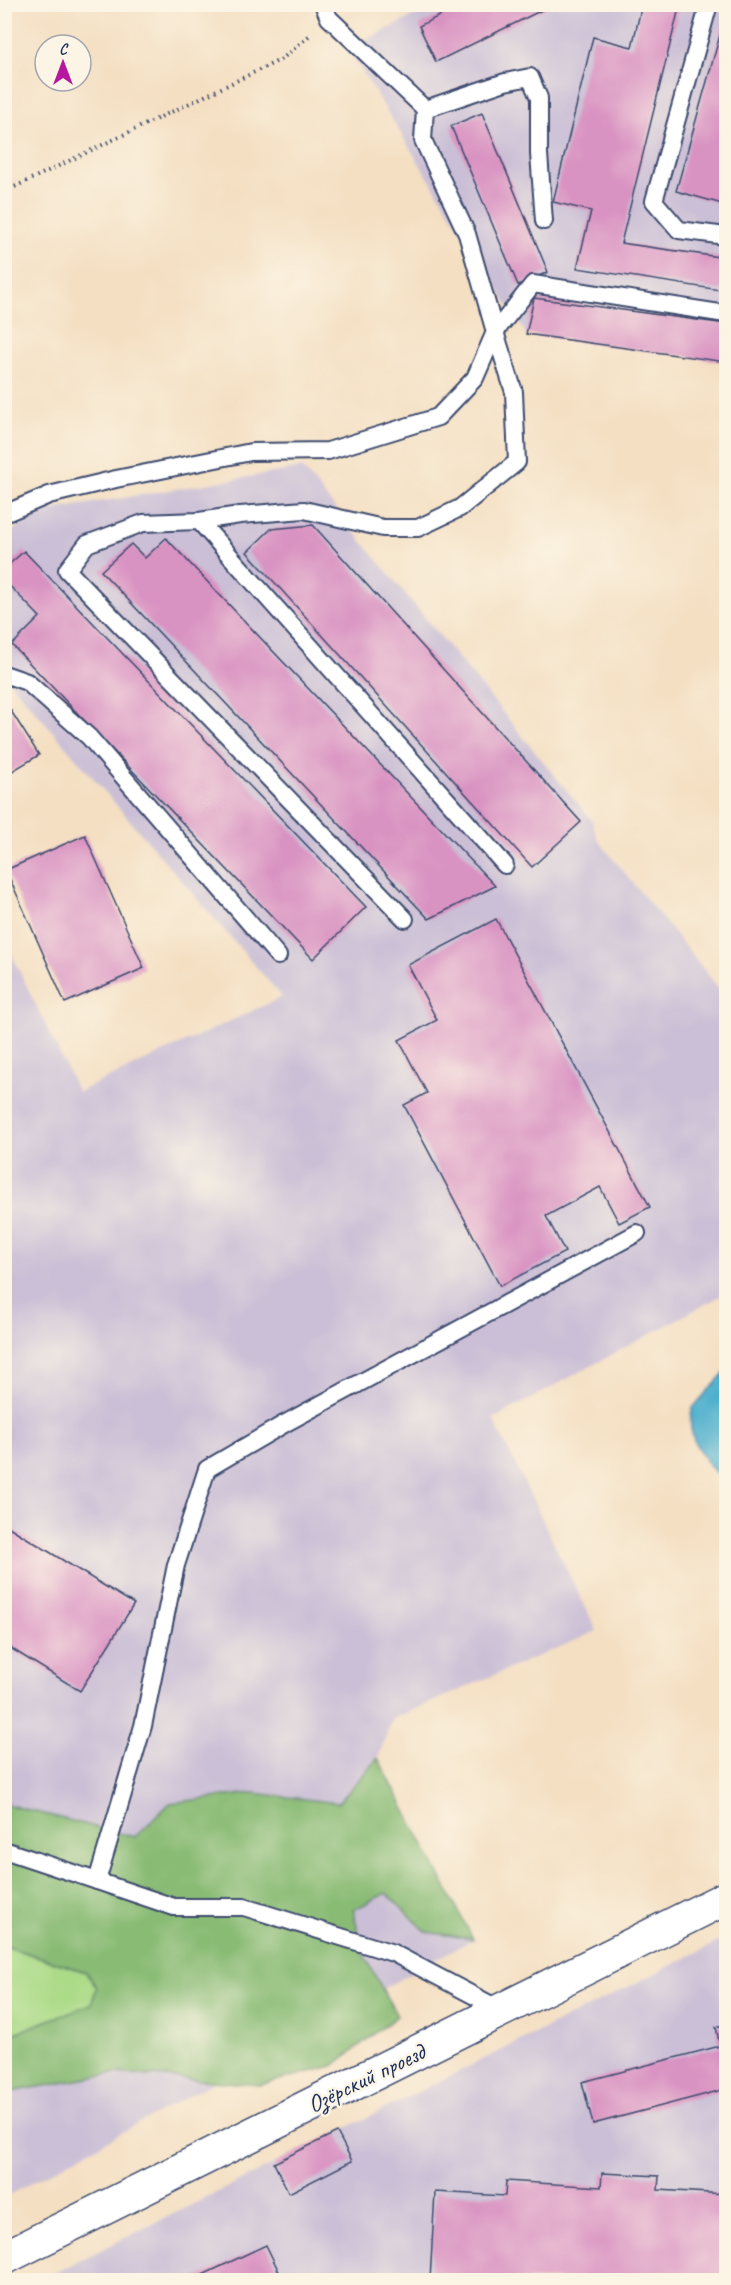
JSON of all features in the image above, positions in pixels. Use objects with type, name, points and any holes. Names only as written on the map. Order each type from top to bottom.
[{"type":"street","name":"Озёрский проезд","points":[[4,2258],[726,1898]]},
{"type":"lane","points":[[709,4],[654,201],[679,230],[726,236]]},
{"type":"lane","points":[[326,11],[425,109],[423,140],[467,234],[514,392],[517,462],[460,507],[418,528],[383,528],[304,510],[143,523],[87,544],[68,570],[405,919]]},
{"type":"lane","points":[[425,109],[505,82],[530,77],[539,98],[539,154],[544,221]]},
{"type":"lane","points":[[4,514],[48,495],[116,478],[251,452],[328,451],[438,417],[475,378],[495,332],[533,284],[726,314]]},
{"type":"lane","points":[[199,520],[505,866]]},
{"type":"lane","points":[[4,674],[27,682],[89,737],[278,956]]},
{"type":"lane","points":[[97,1881],[143,1726],[176,1565],[207,1469],[284,1424],[637,1233]]},
{"type":"lane","points":[[4,1850],[174,1907],[244,1907],[393,1953],[502,2011]]},
{"type":"path","points":[[4,192],[282,59],[326,11]]},
{"type":"shaded area","points":[[436,5],[726,5],[726,362],[526,334],[348,49]]},
{"type":"shaded area","points":[[302,468],[592,821],[598,840],[726,997],[726,1293],[493,1419],[597,1631],[392,1719],[378,1758],[473,1939],[5,2197],[4,939],[78,1092],[282,997],[5,676],[4,537],[39,512]]},
{"type":"shaded area","points":[[726,1938],[726,2280],[40,2280],[236,2183]]},
{"type":"green space","points":[[378,1758],[473,1939],[427,1932],[386,1893],[353,1910],[364,1955],[397,2016],[333,2066],[260,2085],[116,2073],[5,2093],[5,2037],[91,2004],[97,1988],[86,1972],[5,1946],[5,1804],[135,1837],[170,1803],[253,1793],[338,1803]]},
{"type":"green space","points":[[4,1946],[86,1972],[97,1988],[91,2004],[5,2037]]},
{"type":"water","points":[[726,1371],[726,1485],[700,1451],[695,1442],[690,1421],[694,1407]]},
{"type":"building","points":[[463,4],[554,4],[436,62],[419,26]]},
{"type":"building","points":[[642,4],[680,4],[621,243],[726,258],[726,291],[577,268],[591,211],[553,202],[593,37],[632,47]]},
{"type":"building","points":[[726,14],[726,205],[676,191]]},
{"type":"building","points":[[482,113],[548,272],[518,285],[451,126]]},
{"type":"building","points":[[534,298],[726,324],[726,362],[526,334]]},
{"type":"building","points":[[313,525],[581,822],[532,867],[247,552],[271,529]]},
{"type":"building","points":[[166,538],[495,886],[429,919],[101,571],[131,544],[145,558]]},
{"type":"building","points":[[24,551],[366,907],[313,959],[12,645],[40,617],[4,580],[4,569]]},
{"type":"building","points":[[4,700],[39,755],[9,773],[4,766]]},
{"type":"building","points":[[85,835],[144,968],[65,1003],[6,870]]},
{"type":"building","points":[[496,919],[650,1207],[619,1223],[600,1187],[546,1216],[565,1252],[500,1286],[404,1105],[427,1093],[399,1040],[437,1020],[408,965]]},
{"type":"building","points":[[4,1524],[134,1604],[80,1691],[4,1644]]},
{"type":"building","points":[[726,2024],[726,2089],[593,2124],[582,2082],[720,2046],[716,2027]]},
{"type":"building","points":[[337,2132],[352,2161],[289,2193],[274,2163]]},
{"type":"building","points":[[602,2173],[659,2176],[658,2190],[726,2194],[726,2280],[430,2280],[435,2192],[505,2196],[506,2181],[601,2187]]},
{"type":"building","points":[[266,2245],[283,2280],[192,2280]]}]
